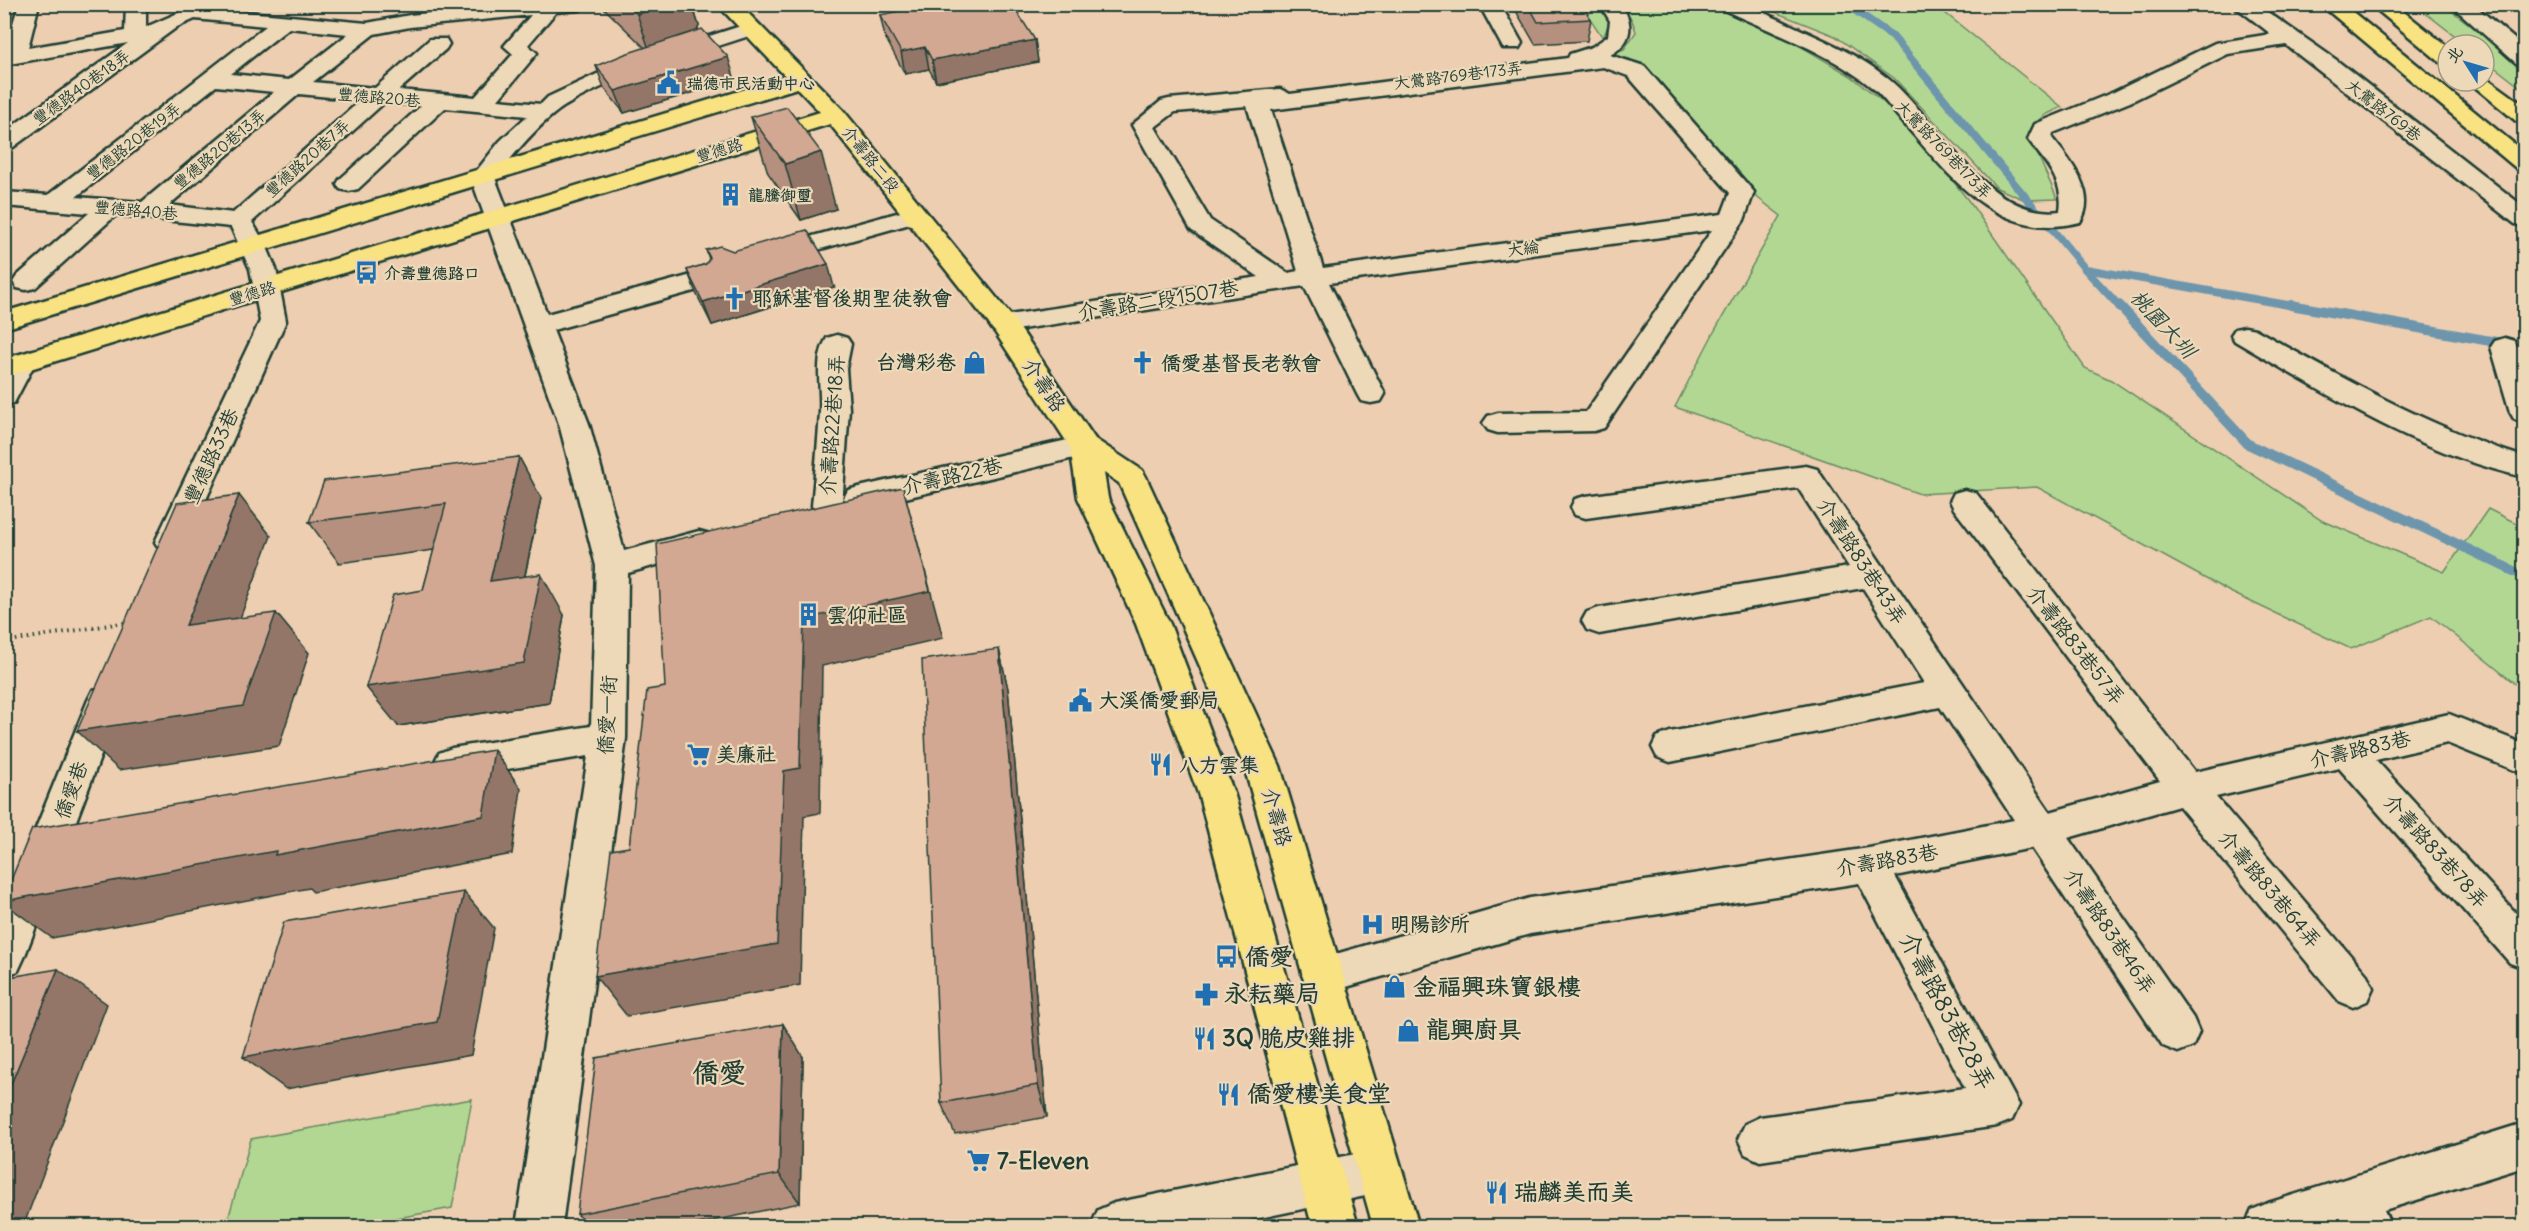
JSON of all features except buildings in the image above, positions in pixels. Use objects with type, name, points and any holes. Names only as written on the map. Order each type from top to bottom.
[{"type":"main road","name":"介壽路二段","points":[[727,4],[835,115],[1003,324]]},
{"type":"main road","points":[[2330,4],[2524,163]]},
{"type":"main road","points":[[2380,4],[2436,48]]},
{"type":"main road","points":[[4,321],[801,80]]},
{"type":"main road","points":[[2494,93],[2524,116]]},
{"type":"main road","name":"豐德路","points":[[13,366],[835,115]]},
{"type":"main road","name":"介壽路","points":[[1003,324],[1085,446],[1131,477],[1262,766],[1396,1227]]},
{"type":"main road","name":"介壽路","points":[[1085,446],[1093,498],[1153,624],[1217,796],[1335,1227]]},
{"type":"street","points":[[9,60],[29,4]]},
{"type":"street","points":[[136,4],[136,35]]},
{"type":"street","points":[[9,60],[158,32],[192,14],[242,11],[297,17],[367,29],[409,13],[500,7],[549,8],[579,4]]},
{"type":"street","points":[[1489,4],[1512,43]]},
{"type":"street","name":"大鶯路769巷173弄","points":[[1283,281],[1200,225],[1143,125],[1169,106],[1256,99],[1563,62],[1593,56],[1609,48],[1618,35],[1620,22],[1610,4]]},
{"type":"street","name":"大鶯路769巷173弄","points":[[1727,4],[1796,37],[1878,81],[1979,190],[2005,209],[2059,221],[2072,218],[2076,201],[2072,183],[2040,139],[2043,129],[2122,97],[2223,48],[2287,38]]},
{"type":"street","name":"大鶯路769巷","points":[[2241,4],[2327,64],[2524,219]]},
{"type":"street","points":[[2460,4],[2524,58]]},
{"type":"street","points":[[481,105],[526,53],[515,46],[549,8]]},
{"type":"street","name":"豐德路20巷19弄","points":[[53,203],[297,17]]},
{"type":"street","name":"豐德路20巷13弄","points":[[148,210],[291,89],[367,29]]},
{"type":"street","points":[[499,217],[483,177],[508,146],[556,102],[620,72],[752,29]]},
{"type":"street","name":"豐德路40巷18弄","points":[[4,143],[158,32]]},
{"type":"street","name":"豐德路20巷7弄","points":[[240,221],[376,97],[438,44]]},
{"type":"street","points":[[1371,394],[1313,277],[1258,105],[1605,60],[1636,71],[1742,192],[1732,220],[1594,421],[1498,423]]},
{"type":"street","name":"豐德路20巷","points":[[212,80],[376,97],[547,111]]},
{"type":"street","points":[[349,184],[438,102]]},
{"type":"street","points":[[4,220],[16,200]]},
{"type":"street","name":"豐德路40巷","points":[[16,200],[148,210],[240,221]]},
{"type":"street","points":[[26,282],[111,207]]},
{"type":"street","points":[[751,261],[915,215]]},
{"type":"street","name":"僑愛一街","points":[[499,217],[574,424],[612,566],[608,738],[539,1227]]},
{"type":"street","name":"大綸","points":[[1313,277],[1732,220]]},
{"type":"street","points":[[240,221],[256,245]]},
{"type":"street","name":"豐德路33巷","points":[[159,568],[273,321],[268,288],[256,245]]},
{"type":"street","name":"介壽路二段1507巷","points":[[1003,324],[1313,277]]},
{"type":"street","points":[[538,325],[703,280]]},
{"type":"street","points":[[2245,335],[2372,408],[2482,455],[2524,467]]},
{"type":"street","name":"介壽路22巷18弄","points":[[815,509],[835,409],[832,369],[837,344]]},
{"type":"street","points":[[2505,347],[2524,412]]},
{"type":"street","points":[[4,396],[13,366]]},
{"type":"street","name":"介壽路22巷","points":[[815,509],[1085,446]]},
{"type":"street","name":"介壽路83巷43弄","points":[[1586,507],[1806,476],[2042,830]]},
{"type":"street","name":"介壽路83巷57弄","points":[[1965,501],[2187,789]]},
{"type":"street","points":[[612,566],[725,534]]},
{"type":"street","points":[[1599,621],[1872,575]]},
{"type":"street","name":"僑愛巷","points":[[4,958],[74,827],[134,621]]},
{"type":"street","points":[[1670,747],[1948,692]]},
{"type":"street","name":"介壽路83巷","points":[[1322,975],[1530,916],[1869,865],[2042,830],[2187,789],[2449,728],[2524,759]]},
{"type":"street","points":[[424,767],[608,738]]},
{"type":"street","name":"介壽路83巷78弄","points":[[2347,752],[2524,950]]},
{"type":"street","name":"介壽路83巷64弄","points":[[2187,789],[2353,988]]},
{"type":"street","name":"介壽路83巷46弄","points":[[2042,830],[2178,1032]]},
{"type":"street","name":"介壽路83巷28弄","points":[[1760,1139],[1997,1105],[1869,865]]},
{"type":"street","points":[[2268,1227],[2357,1213],[2524,1145]]},
{"type":"street","points":[[1114,1227],[1380,1171]]},
{"type":"path","points":[[4,642],[134,621]]},
{"type":"green space","points":[[1581,5],[1599,5],[1610,21],[1603,38]]},
{"type":"green space","points":[[1623,5],[1709,5],[1787,38],[1851,76],[1887,105],[1932,154],[1971,204],[2085,368],[2111,380],[2321,520],[2444,572],[2488,509],[2524,527],[2524,691],[2431,616],[2351,649],[2230,592],[2037,487],[1920,494],[1675,407],[1715,330],[1781,216],[1754,195],[1629,59],[1611,57],[1609,54],[1624,49],[1636,32]]},
{"type":"green space","points":[[1757,5],[1935,5],[2062,107],[2045,115],[2031,129],[2039,156],[2057,199],[2025,200],[1997,188],[1894,78],[1835,36]]},
{"type":"green space","points":[[2415,5],[2444,5],[2481,33],[2451,33]]},
{"type":"green space","points":[[2496,45],[2524,66],[2524,90],[2496,68]]},
{"type":"green space","points":[[472,1099],[452,1208],[353,1226],[226,1226],[251,1139]]},
{"type":"waterway","name":"桃園大圳","points":[[1846,4],[1892,36],[2085,269],[2120,307]]},
{"type":"waterway","points":[[2086,269],[2299,307]]},
{"type":"waterway","name":"桃園大圳","points":[[2119,305],[2248,444],[2524,576]]},
{"type":"waterway","points":[[2291,305],[2507,344],[2524,351]]},
{"type":"place","name":"瑞德市民活動中心","points":[[669,83]]},
{"type":"place","name":"龍騰御璽","points":[[730,195]]},
{"type":"place","name":"介壽豐德路口","points":[[366,273]]},
{"type":"place","name":"耶穌基督後期聖徒教會","points":[[734,298]]},
{"type":"place","name":"台灣彩卷","points":[[974,362]]},
{"type":"place","name":"僑愛基督長老教會","points":[[1143,363]]},
{"type":"place","name":"雲仰社區","points":[[809,615]]},
{"type":"place","name":"大溪僑愛郵局","points":[[1081,700]]},
{"type":"place","name":"美廉社","points":[[698,754]]},
{"type":"place","name":"八方雲集","points":[[1161,765]]},
{"type":"place","name":"明陽診所","points":[[1372,924]]},
{"type":"place","name":"僑愛","points":[[1227,957]]},
{"type":"place","name":"金福興珠寶銀樓","points":[[1395,987]]},
{"type":"place","name":"永耘藥局","points":[[1206,994]]},
{"type":"place","name":"龍興廚具","points":[[1408,1030]]},
{"type":"place","name":"3Q 脆皮雞排","points":[[1204,1038]]},
{"type":"place","name":"僑愛樓美食堂","points":[[1229,1094]]},
{"type":"place","name":"7-Eleven","points":[[979,1161]]},
{"type":"place","name":"瑞麟美而美","points":[[1496,1192]]},
{"type":"district","name":"僑愛","points":[[719,1073]]}]
